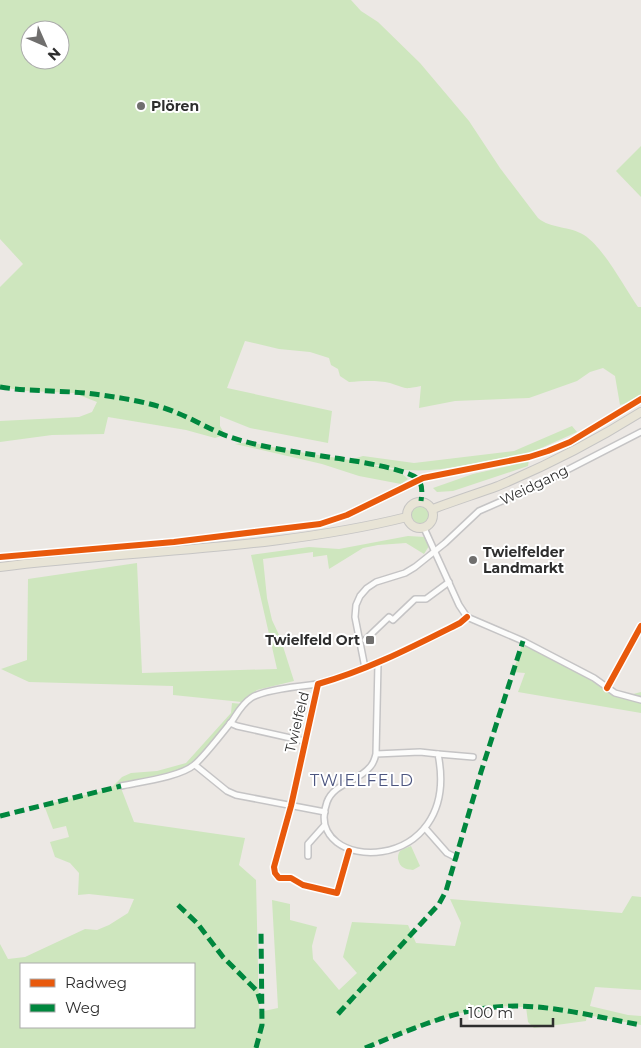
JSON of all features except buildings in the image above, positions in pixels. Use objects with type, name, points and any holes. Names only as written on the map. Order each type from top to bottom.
[{"type":"main road","points":[[433,509],[490,489],[559,459],[594,441],[641,412]]},
{"type":"main road","points":[[417,502],[428,504],[433,509],[432,520],[424,528],[413,526],[407,518],[410,506],[417,502]]},
{"type":"main road","points":[[0,567],[275,540],[351,529],[407,518]]},
{"type":"street","name":"Weidgang","points":[[365,668],[355,617],[356,605],[360,596],[367,588],[376,582],[405,573],[415,567],[479,511],[534,487],[641,432]]},
{"type":"street","points":[[424,528],[459,605],[467,616],[523,641],[594,678],[606,688],[641,700]]},
{"type":"street","points":[[366,640],[389,617],[393,620],[414,599],[426,598],[449,582]]},
{"type":"street","name":"Twielfeld","points":[[349,851],[337,893],[303,885],[291,878],[279,878],[275,873],[274,867],[318,684],[340,678],[378,663],[460,623],[467,616]]},
{"type":"street","points":[[606,688],[641,626]]},
{"type":"street","points":[[378,663],[376,754],[370,768],[332,793],[326,803],[324,826],[331,837],[349,851],[381,852],[414,839],[434,815],[441,793],[441,772],[438,754]]},
{"type":"street","points":[[121,786],[167,776],[184,771],[194,765],[230,723],[243,704],[253,696],[318,684]]},
{"type":"street","points":[[230,723],[304,741]]},
{"type":"street","points":[[376,754],[420,752],[473,757]]},
{"type":"street","points":[[194,765],[227,791],[236,795],[325,812]]},
{"type":"street","points":[[308,856],[308,844],[324,826]]},
{"type":"street","points":[[425,828],[447,853],[455,857]]},
{"type":"green space","points":[[0,0],[351,0],[361,11],[378,22],[420,63],[469,121],[500,168],[538,218],[543,222],[579,232],[591,241],[606,258],[638,307],[641,307],[641,399],[620,405],[615,376],[603,368],[590,372],[577,381],[529,398],[455,401],[419,408],[421,386],[407,388],[380,381],[349,382],[340,376],[338,369],[331,365],[329,358],[310,352],[279,349],[245,341],[227,388],[332,411],[328,443],[250,428],[220,416],[220,426],[225,435],[215,438],[186,430],[108,417],[104,434],[52,435],[0,442],[0,421],[79,417],[92,412],[97,402],[74,393],[27,391],[0,387],[0,287],[23,264],[0,239]]},
{"type":"green space","points":[[641,146],[641,197],[616,171]]},
{"type":"green space","points":[[572,426],[577,432],[530,453],[528,466],[453,491],[437,492],[433,488],[473,474],[513,465],[516,456],[434,470],[401,469],[364,463],[399,471],[408,479],[401,484],[359,476],[322,464],[235,444],[249,442],[350,460],[363,456],[414,463],[514,451]]},
{"type":"green space","points":[[421,504],[428,507],[431,514],[428,521],[421,524],[414,521],[411,514],[414,507]]},
{"type":"green space","points":[[408,536],[425,537],[429,546],[424,554],[406,543],[378,545],[363,548],[329,569],[327,555],[313,557],[313,552],[263,559],[267,598],[272,620],[280,637],[294,681],[257,690],[242,702],[173,695],[173,686],[29,682],[1,669],[27,660],[28,579],[137,563],[142,673],[277,669],[251,555],[309,547],[339,549]]},
{"type":"green space","points":[[523,641],[625,696],[641,692],[641,713],[518,692],[525,673],[513,672]]},
{"type":"green space","points":[[232,703],[243,704],[195,765],[184,771],[114,788],[121,788],[134,822],[245,838],[239,865],[256,880],[259,1012],[278,1008],[272,900],[290,904],[290,920],[317,927],[312,946],[313,959],[339,990],[357,973],[343,957],[352,922],[408,925],[416,943],[455,946],[461,923],[450,899],[622,913],[632,896],[641,897],[641,990],[595,987],[590,1006],[628,1015],[641,1016],[641,1025],[587,1015],[586,1021],[534,1028],[528,1022],[526,1007],[497,1006],[456,1014],[384,1040],[372,1048],[0,1048],[0,944],[8,959],[25,957],[85,929],[97,930],[109,925],[128,913],[134,899],[89,894],[78,895],[79,873],[70,863],[55,857],[50,842],[69,837],[66,826],[53,829],[44,805],[110,789],[122,777],[131,773],[157,771],[186,763],[231,713]]},
{"type":"green space","points":[[411,846],[420,866],[413,870],[403,868],[398,859],[400,851]]},
{"type":"marked path","points":[[0,387],[82,393],[136,401],[166,409],[227,436],[253,444],[392,468],[412,475],[420,481],[421,501]]},
{"type":"marked path","points":[[338,1014],[439,904],[446,891],[481,772],[523,641]]},
{"type":"marked path","points":[[0,816],[121,786]]},
{"type":"marked path","points":[[178,905],[197,923],[223,957],[257,991],[262,1006]]},
{"type":"marked path","points":[[256,1048],[262,1025],[261,929]]},
{"type":"marked path","points":[[365,1048],[446,1017],[496,1007],[550,1008],[641,1025]]},
{"type":"cycle path","points":[[0,557],[174,542],[320,524],[347,515],[423,478],[529,457],[548,451],[570,442],[641,399]]},
{"type":"cycle path","points":[[349,851],[337,893],[303,885],[291,878],[279,878],[275,873],[274,867],[291,806],[318,684],[355,672],[390,657],[460,623],[467,617]]},
{"type":"cycle path","points":[[607,688],[641,626]]},
{"type":"place","name":"Plören","points":[[141,106]]},
{"type":"place","name":"Twielfelder Landmarkt","points":[[473,560]]},
{"type":"place","name":"Twielfeld Ort","points":[[370,640]]},
{"type":"district","name":"TWIELFELD","points":[[362,780]]}]
